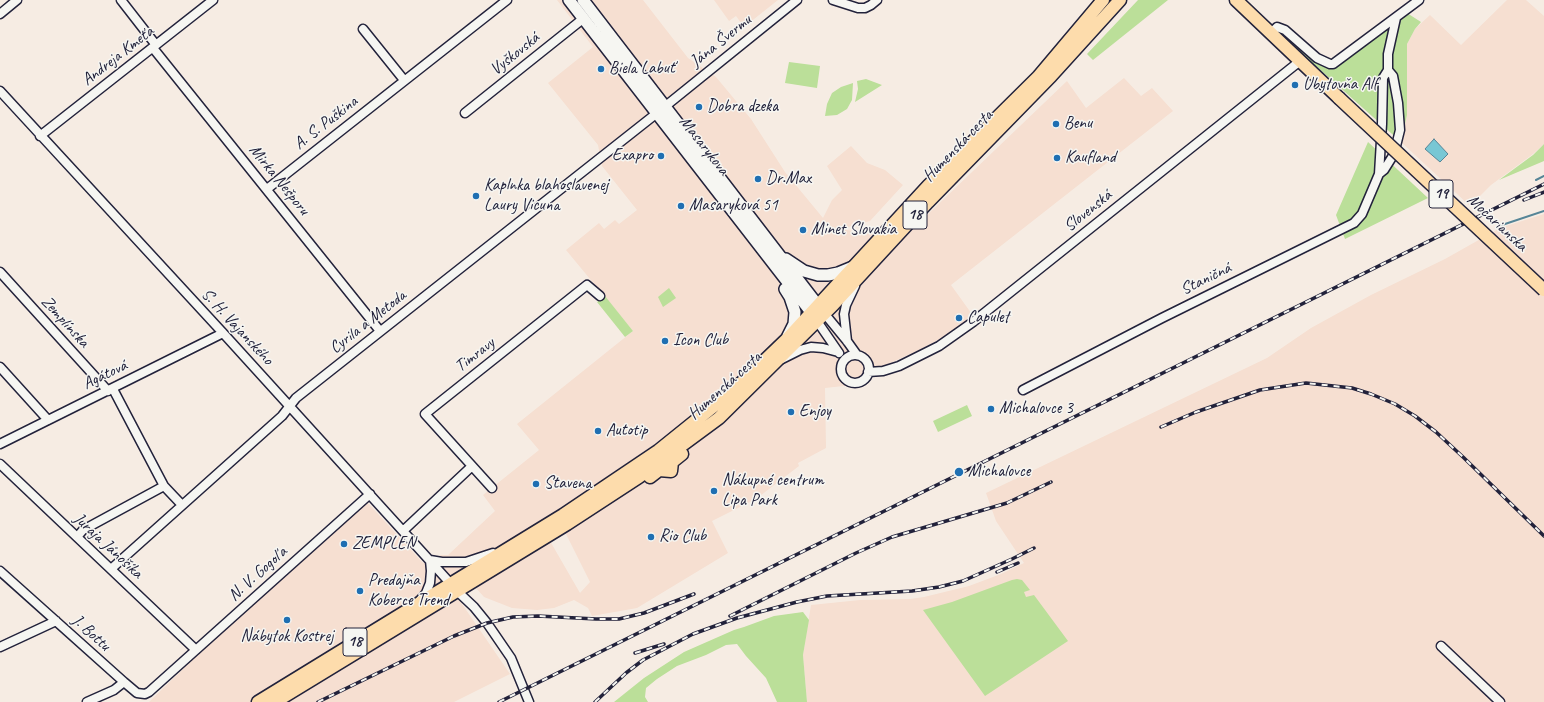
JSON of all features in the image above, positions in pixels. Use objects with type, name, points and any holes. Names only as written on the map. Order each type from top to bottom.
[{"type":"main road","name":"Masarykova","points":[[569,0],[584,18],[608,41]]},
{"type":"main road","name":"Masarykova","points":[[583,0],[608,41],[661,110],[776,252],[818,313]]},
{"type":"main road","name":"Humenská cesta","points":[[258,702],[407,610],[454,587],[567,524],[638,477],[648,478],[659,470],[670,471],[672,462],[686,451],[688,441],[719,418],[778,360],[928,186],[1048,65],[1103,0]]},
{"type":"main road","name":"Humenská cesta","points":[[857,270],[928,202],[1051,76],[1120,0]]},
{"type":"main road","name":"19","points":[[1236,0],[1300,61]]},
{"type":"main road","name":"Močarianska","points":[[1300,61],[1544,290]]},
{"type":"main road","name":"Masarykova","points":[[661,110],[773,265],[818,313]]},
{"type":"main road","points":[[776,252],[804,270],[818,275],[828,275],[857,270]]},
{"type":"main road","points":[[773,265],[790,296],[795,312],[794,324],[788,338]]},
{"type":"main road","name":"Humenská cesta","points":[[275,702],[454,587],[516,544],[658,451],[735,389],[788,338],[818,313]]},
{"type":"street","points":[[0,14],[17,0]]},
{"type":"street","name":"Mirka Nešporu","points":[[121,0],[155,47],[380,331]]},
{"type":"street","name":"Andreja Kmeťa","points":[[40,136],[213,0]]},
{"type":"street","name":"A. S. Puškina","points":[[267,189],[507,0]]},
{"type":"street","name":"Jána Švermu","points":[[661,110],[796,0]]},
{"type":"street","points":[[833,0],[858,8],[872,6],[877,0]]},
{"type":"street","points":[[1271,33],[1277,27],[1285,30],[1317,58],[1330,64],[1336,63],[1418,0]]},
{"type":"street","name":"Vyškovská","points":[[465,113],[584,18]]},
{"type":"street","name":"Staničná","points":[[1023,390],[1162,318],[1354,223],[1362,214],[1379,174],[1383,78],[1388,70],[1388,54],[1396,18]]},
{"type":"street","points":[[364,29],[404,80]]},
{"type":"street","name":"Slovenská","points":[[868,372],[874,373],[899,366],[939,346],[973,322],[1300,61]]},
{"type":"street","name":"Staničná","points":[[1379,174],[1384,170],[1394,154],[1400,130],[1398,103],[1393,76],[1388,70]]},
{"type":"street","name":"S. H. Vajanského","points":[[0,91],[474,607],[511,658],[529,702]]},
{"type":"street","name":"Cyrila a Metoda","points":[[111,569],[282,416],[296,398],[661,110]]},
{"type":"street","points":[[847,341],[844,309],[857,270]]},
{"type":"street","name":"Zemplínska","points":[[0,272],[110,390],[164,486],[182,505]]},
{"type":"street","name":"Timravy","points":[[492,488],[424,414],[587,285],[600,296]]},
{"type":"street","points":[[818,313],[847,341],[856,356]]},
{"type":"street","points":[[818,313],[843,362]]},
{"type":"street","name":"Agátová","points":[[0,444],[223,333]]},
{"type":"street","points":[[778,360],[800,350],[811,347],[823,348],[838,352]]},
{"type":"street","points":[[850,356],[856,356],[866,361],[869,368],[862,381],[856,383],[850,382],[845,378],[842,374],[841,368],[843,362],[850,356]]},
{"type":"street","points":[[0,366],[48,420]]},
{"type":"street","name":"Juraja Jánošíka","points":[[0,464],[196,650]]},
{"type":"street","points":[[404,530],[472,467]]},
{"type":"street","points":[[77,537],[83,530],[164,486]]},
{"type":"street","name":"N. V. Gogoľa","points":[[165,678],[370,494]]},
{"type":"street","points":[[407,610],[426,593],[430,582],[430,560],[442,562],[466,562],[516,544]]},
{"type":"street","name":"J. Bottu","points":[[0,571],[137,693],[145,694],[149,692],[165,678]]},
{"type":"street","points":[[0,647],[56,621]]},
{"type":"street","points":[[1441,646],[1500,702]]},
{"type":"street","points":[[88,702],[114,690],[124,682]]},
{"type":"shaded area","points":[[557,0],[643,0],[688,58],[716,77],[751,119],[785,172],[823,218],[832,200],[842,190],[827,166],[851,146],[867,163],[885,170],[903,185],[870,221],[841,229],[902,239],[1067,81],[1086,108],[1124,78],[1141,96],[1152,88],[1173,111],[951,285],[974,317],[947,335],[888,364],[862,384],[825,388],[826,448],[798,463],[799,466],[756,499],[712,521],[728,553],[637,608],[592,616],[588,608],[574,600],[554,608],[537,610],[512,608],[484,597],[476,588],[486,580],[456,599],[460,601],[510,674],[454,702],[149,702],[213,640],[367,502],[423,563],[441,555],[448,555],[495,511],[483,495],[539,450],[517,424],[633,331],[566,250],[599,223],[604,229],[615,220],[619,224],[637,210],[602,166],[598,145],[548,83],[593,47]],"holes":[[[565,532],[590,582],[580,593],[550,541]]]},
{"type":"shaded area","points":[[714,0],[778,0],[744,27],[736,16],[729,21]]},
{"type":"shaded area","points":[[1507,0],[1526,0],[1544,16],[1544,144],[1491,185],[1470,206],[1401,142],[1407,115],[1407,44],[1415,29],[1430,15],[1461,45]]},
{"type":"shaded area","points":[[1544,214],[1544,702],[807,702],[803,655],[811,605],[860,600],[910,599],[924,597],[969,586],[1001,574],[1024,563],[996,521],[986,493],[1267,358],[1311,328],[1371,295],[1445,259],[1500,228]]},
{"type":"green space","points":[[1138,0],[1168,0],[1093,60],[1087,54]]},
{"type":"green space","points":[[1407,13],[1421,22],[1415,29],[1407,44],[1407,115],[1401,142],[1279,33],[1280,31],[1316,61],[1330,68],[1338,66]]},
{"type":"green space","points":[[789,62],[820,66],[817,88],[785,83]]},
{"type":"green space","points":[[866,79],[882,85],[855,102],[858,89],[857,81]]},
{"type":"green space","points":[[853,83],[852,100],[847,109],[837,115],[825,116],[827,104],[832,93],[841,87]]},
{"type":"green space","points":[[1368,142],[1428,198],[1345,239],[1336,215]]},
{"type":"green space","points":[[1544,144],[1544,161],[1499,180],[1533,155]]},
{"type":"green space","points":[[669,288],[676,298],[663,307],[658,297]]},
{"type":"green space","points":[[605,296],[633,331],[625,337],[597,302]]},
{"type":"green space","points":[[967,405],[972,416],[938,432],[933,421]]},
{"type":"green space","points":[[1017,579],[1022,580],[1030,590],[1024,592],[1026,597],[1034,595],[1068,641],[985,696],[923,610],[952,602]]},
{"type":"green space","points":[[803,612],[809,620],[803,655],[807,702],[777,702],[766,678],[737,644],[726,645],[706,655],[677,666],[657,679],[646,688],[645,697],[648,702],[614,702],[644,678],[684,652],[734,630],[774,616]]},
{"type":"water","points":[[1434,139],[1448,154],[1440,162],[1425,149]]},
{"type":"waterway","points":[[1536,180],[1544,176]]},
{"type":"waterway","points":[[1499,226],[1544,211]]},
{"type":"railway","points":[[499,702],[1544,184]]},
{"type":"railway","points":[[1524,200],[1544,192]]},
{"type":"railway","points":[[1161,427],[1196,412],[1260,390],[1306,383],[1352,388],[1395,404],[1415,416],[1436,432],[1544,536]]},
{"type":"railway","points":[[730,616],[856,553],[892,537],[1007,503],[1051,482]]},
{"type":"railway","points":[[595,702],[626,673],[643,660],[693,634],[737,618],[797,602],[827,596],[912,591],[939,587],[963,581],[1034,548]]},
{"type":"railway","points":[[997,572],[1018,563]]},
{"type":"railway","points":[[318,702],[454,636],[487,623],[513,617],[538,616],[619,619],[644,613],[694,594]]},
{"type":"railway","points":[[635,653],[664,644]]},
{"type":"place","name":"Biela Labuť","points":[[601,69]]},
{"type":"place","name":"Ubytovňa Alf","points":[[1295,85]]},
{"type":"place","name":"Dobra dzeka","points":[[699,107]]},
{"type":"place","name":"Benu","points":[[1056,124]]},
{"type":"place","name":"Exapro","points":[[661,156]]},
{"type":"place","name":"Kaufland","points":[[1057,158]]},
{"type":"place","name":"Dr.Max","points":[[758,179]]},
{"type":"place","name":"Kaplnka blahoslavenej Laury Vicuna","points":[[476,196]]},
{"type":"place","name":"Masaryková 51","points":[[681,206]]},
{"type":"place","name":"Minet Slovakia","points":[[803,230]]},
{"type":"place","name":"Capulet","points":[[959,318]]},
{"type":"place","name":"Icon Club","points":[[665,341]]},
{"type":"place","name":"Michalovce 3","points":[[991,409]]},
{"type":"place","name":"Enjoy","points":[[791,412]]},
{"type":"place","name":"Autotip","points":[[598,431]]},
{"type":"place","name":"Michalovce","points":[[959,472]]},
{"type":"place","name":"Stavena","points":[[536,484]]},
{"type":"place","name":"Nákupné centrum Lipa Park","points":[[714,491]]},
{"type":"place","name":"Rio Club","points":[[651,537]]},
{"type":"place","name":"ZEMPLEN","points":[[344,544]]},
{"type":"place","name":"Predajňa Koberce Trend","points":[[360,591]]},
{"type":"place","name":"Nábytok Kostrej","points":[[287,620]]}]
